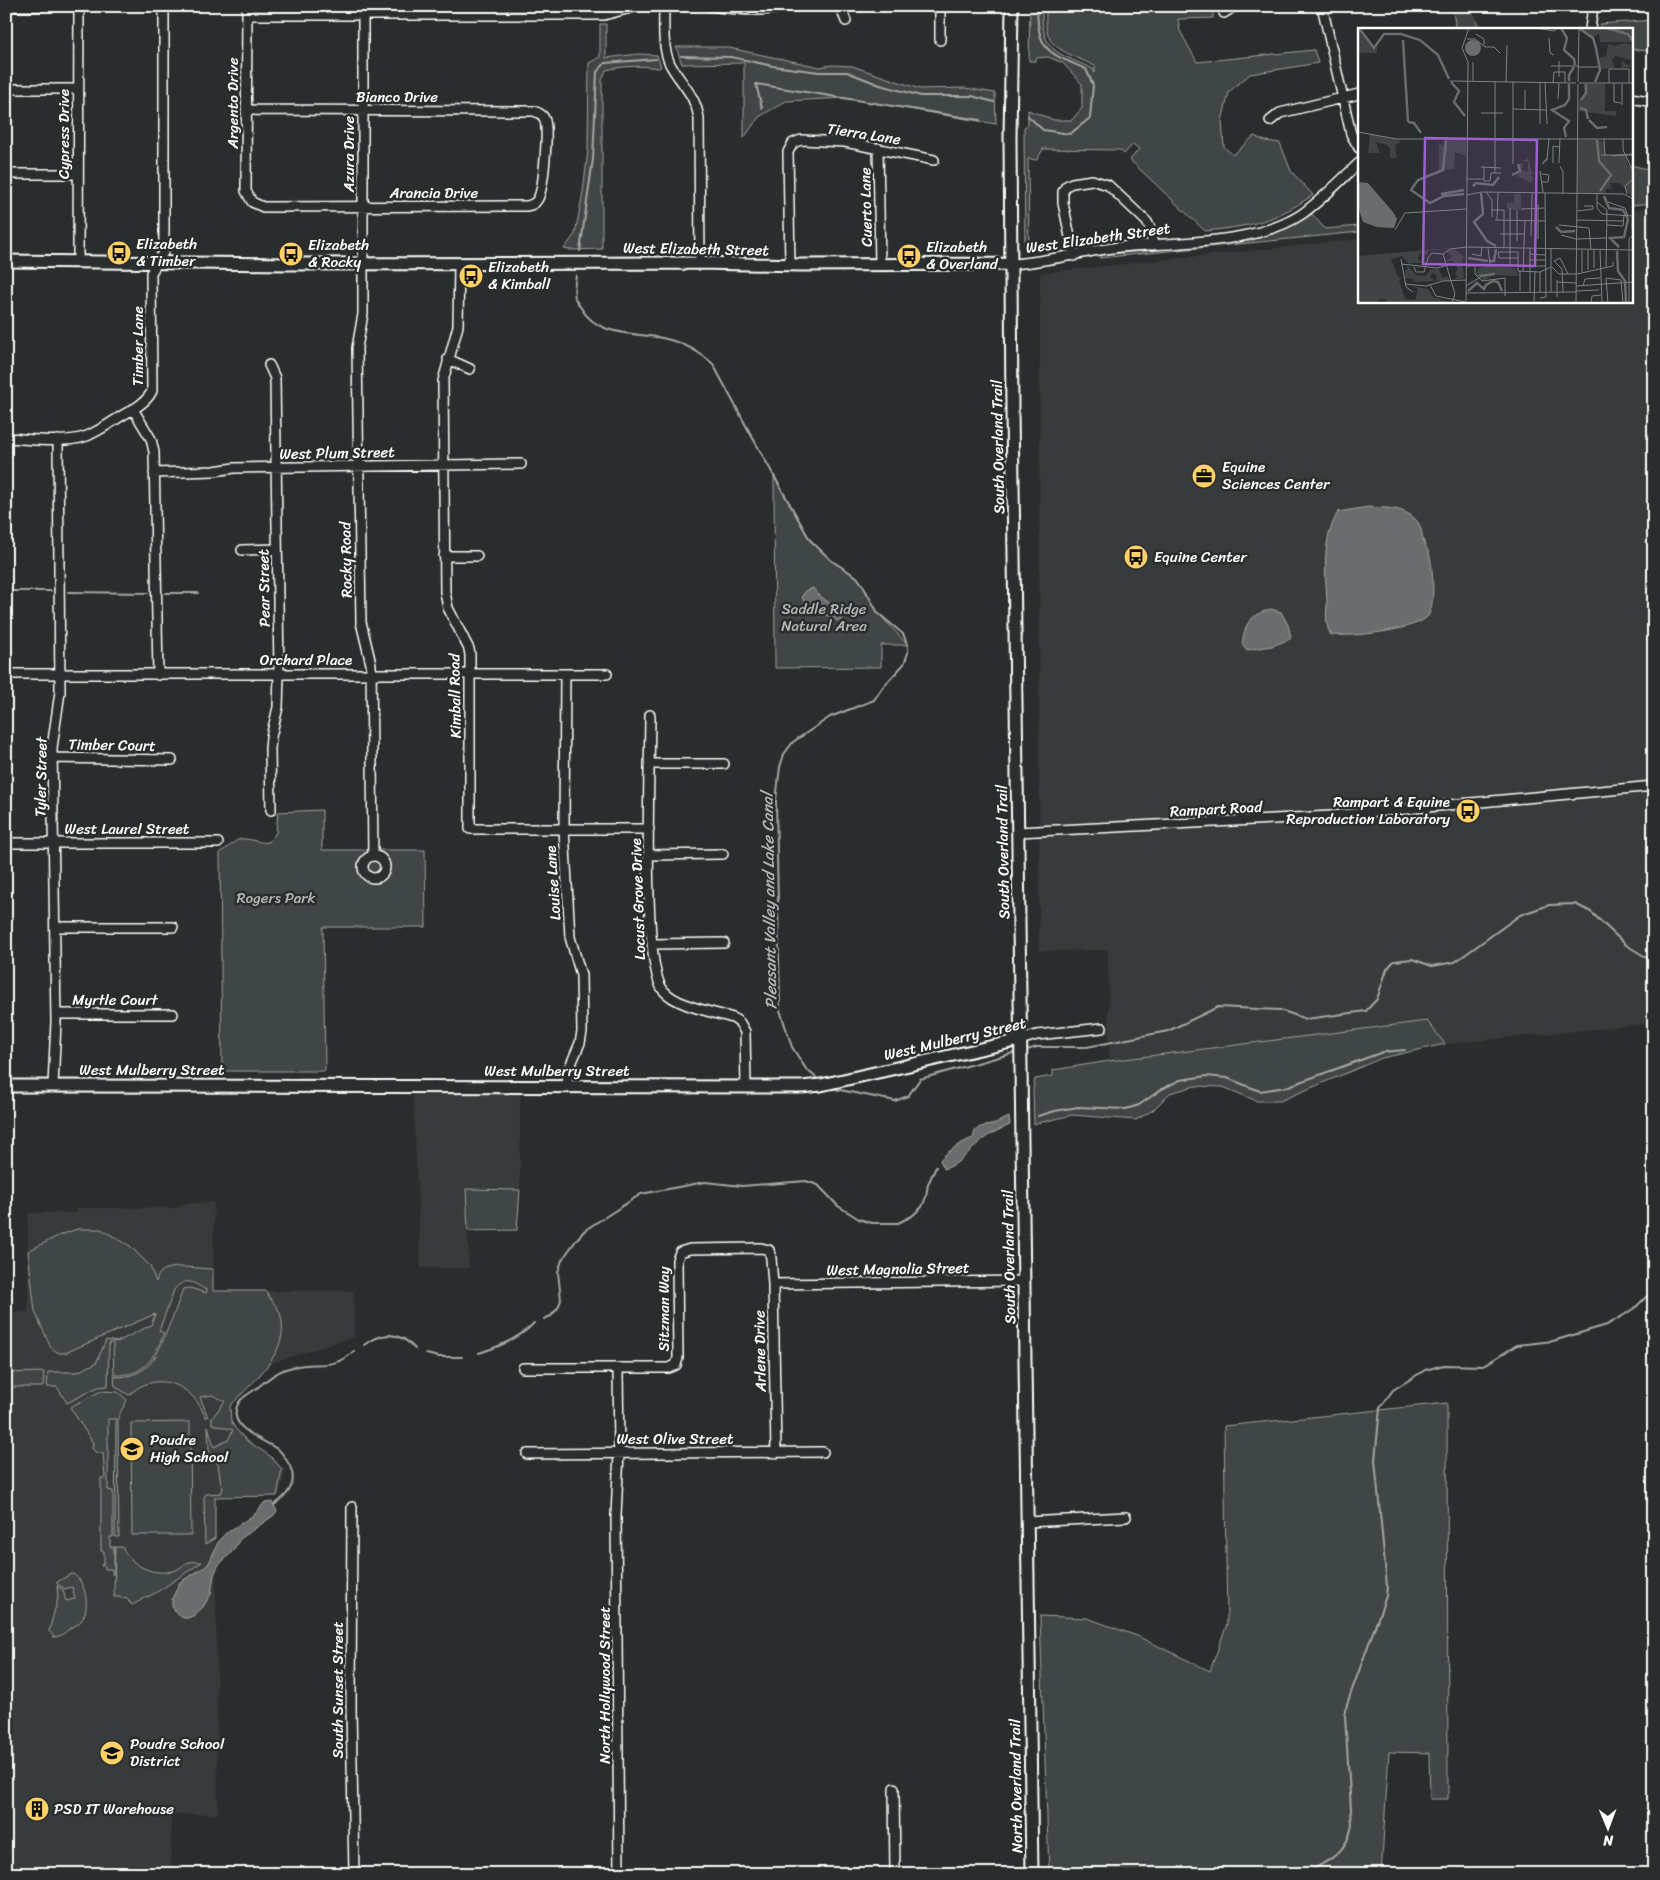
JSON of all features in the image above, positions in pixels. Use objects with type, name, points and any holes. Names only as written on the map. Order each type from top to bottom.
[{"type":"main road","name":"South Overland Trail","points":[[1012,6],[1012,100],[1010,121],[1011,264],[1030,1698]]},
{"type":"main road","name":"West Elizabeth Street","points":[[6,261],[362,264],[1011,264]]},
{"type":"main road","name":"West Mulberry Street","points":[[6,1086],[802,1087],[1021,1048]]},
{"type":"main road","name":"North Overland Trail","points":[[1030,1698],[1032,1874]]},
{"type":"street","points":[[6,6],[43,6]]},
{"type":"street","name":"Cypress Drive","points":[[78,261],[79,6]]},
{"type":"street","name":"Timber Lane","points":[[133,409],[150,396],[152,390],[152,273],[164,251],[164,6]]},
{"type":"street","points":[[247,11],[362,14],[604,15],[638,6]]},
{"type":"street","points":[[664,6],[664,40],[668,58],[694,100],[699,118],[700,263]]},
{"type":"street","points":[[709,6],[770,10],[791,6]]},
{"type":"street","points":[[840,6],[846,21]]},
{"type":"street","points":[[940,6],[940,40]]},
{"type":"street","points":[[1224,13],[1235,6]]},
{"type":"street","points":[[1322,6],[1350,134],[1358,146]]},
{"type":"street","points":[[1590,28],[1593,6]]},
{"type":"street","name":"Argento Drive","points":[[247,11],[246,191],[249,199]]},
{"type":"street","name":"Azura Drive","points":[[362,14],[362,264]]},
{"type":"street","points":[[6,89],[78,89]]},
{"type":"street","points":[[1270,121],[1280,113],[1358,94]]},
{"type":"street","points":[[1632,98],[1654,102]]},
{"type":"street","name":"Bianco Drive","points":[[246,110],[363,112],[534,111],[544,118]]},
{"type":"street","name":"Arancia Drive","points":[[249,199],[263,207],[532,205],[539,198],[544,172],[546,132],[544,118]]},
{"type":"street","name":"Tierra Lane","points":[[790,265],[790,148],[793,143],[801,140],[845,142],[934,160]]},
{"type":"street","name":"Cuerto Lane","points":[[878,148],[880,265]]},
{"type":"street","name":"West Elizabeth Street","points":[[1011,264],[1033,263],[1108,249],[1239,237],[1264,231],[1301,215],[1320,200],[1358,164]]},
{"type":"street","points":[[6,174],[78,174]]},
{"type":"street","points":[[1074,256],[1063,203],[1063,192],[1066,186],[1072,183],[1092,180],[1108,185],[1147,222],[1153,245]]},
{"type":"street","name":"Rocky Road","points":[[362,264],[363,314],[357,348],[361,622],[371,664],[373,856]]},
{"type":"street","name":"Kimball Road","points":[[459,264],[460,316],[443,381],[444,556],[446,600],[451,616],[469,649],[470,828],[649,829]]},
{"type":"street","points":[[448,359],[470,369]]},
{"type":"street","name":"Pear Street","points":[[269,365],[275,378],[279,674],[278,707],[270,750],[271,810]]},
{"type":"street","points":[[6,438],[58,440],[80,438],[88,436],[133,409],[151,439],[154,452],[158,675]]},
{"type":"street","name":"Tyler Street","points":[[53,1086],[56,1014],[52,748],[59,704],[60,674],[58,440]]},
{"type":"street","name":"West Plum Street","points":[[154,473],[276,468],[521,464]]},
{"type":"street","points":[[242,550],[277,549]]},
{"type":"street","points":[[444,556],[477,556]]},
{"type":"street","name":"Orchard Place","points":[[6,674],[607,674]]},
{"type":"street","name":"Louise Lane","points":[[565,674],[564,829],[570,937],[582,982],[582,1038],[568,1071],[567,1086]]},
{"type":"street","name":"Locust Grove Drive","points":[[650,715],[650,919],[656,974],[660,986],[666,994],[678,1001],[732,1018],[742,1026],[744,1032],[746,1087]]},
{"type":"street","name":"Timber Court","points":[[52,758],[172,760]]},
{"type":"street","points":[[650,764],[724,764]]},
{"type":"street","name":"Rampart Road","points":[[1018,832],[1331,816],[1654,786]]},
{"type":"street","name":"West Laurel Street","points":[[6,844],[218,843]]},
{"type":"street","points":[[649,855],[723,854]]},
{"type":"street","points":[[55,927],[173,927]]},
{"type":"street","points":[[652,944],[724,943]]},
{"type":"street","name":"Myrtle Court","points":[[56,1014],[173,1014]]},
{"type":"street","name":"West Mulberry Street","points":[[1021,1048],[1037,1036],[1102,1028]]},
{"type":"street","name":"Arlene Drive","points":[[680,1252],[690,1249],[761,1248],[769,1250],[773,1284],[776,1452]]},
{"type":"street","name":"Sitzman Way","points":[[618,1368],[669,1368],[676,1365],[678,1358],[677,1260],[680,1252]]},
{"type":"street","name":"West Magnolia Street","points":[[773,1284],[1024,1282]]},
{"type":"street","points":[[524,1368],[618,1368]]},
{"type":"street","name":"North Hollywood Street","points":[[618,1368],[619,1453],[616,1515],[619,1874]]},
{"type":"street","name":"West Olive Street","points":[[527,1454],[823,1452]]},
{"type":"street","name":"South Sunset Street","points":[[352,1506],[351,1707],[354,1874]]},
{"type":"street","points":[[1027,1522],[1126,1517]]},
{"type":"street","points":[[894,1788],[895,1874]]},
{"type":"shaded area","points":[[1654,207],[1654,1023],[1445,1044],[1427,1021],[1109,1061],[1108,950],[1039,951],[1040,273],[1358,239],[1358,302],[1632,302],[1632,210]]},
{"type":"shaded area","points":[[1368,507],[1400,510],[1410,515],[1419,524],[1432,567],[1433,596],[1430,612],[1427,617],[1409,626],[1367,634],[1331,635],[1327,622],[1325,566],[1329,534],[1338,512]]},
{"type":"shaded area","points":[[813,588],[844,616],[842,620],[838,621],[822,613],[821,616],[815,612],[815,609],[807,605],[802,596],[806,591]]},
{"type":"shaded area","points":[[1271,609],[1281,612],[1288,625],[1290,639],[1272,646],[1247,650],[1242,644],[1247,625],[1253,617]]},
{"type":"shaded area","points":[[520,1094],[520,1190],[466,1189],[469,1268],[421,1268],[413,1095]]},
{"type":"shaded area","points":[[1009,1117],[1010,1125],[985,1138],[959,1161],[944,1169],[940,1160],[946,1154],[973,1138],[975,1131],[980,1127],[991,1125]]},
{"type":"shaded area","name":"Poudre High School","points":[[214,1202],[213,1291],[354,1291],[354,1337],[271,1363],[230,1406],[231,1427],[286,1470],[279,1496],[215,1497],[218,1814],[171,1814],[171,1874],[6,1874],[6,1373],[12,1372],[11,1313],[28,1312],[28,1213],[76,1213],[77,1208],[180,1208],[181,1204]]},
{"type":"shaded area","points":[[272,1502],[277,1511],[273,1516],[240,1539],[232,1552],[218,1566],[214,1575],[211,1594],[203,1607],[195,1615],[188,1618],[183,1618],[177,1614],[172,1606],[172,1599],[180,1582],[209,1563],[219,1540],[226,1533],[255,1514],[264,1503]]},
{"type":"green space","points":[[1030,6],[1042,6],[1044,33],[1053,48],[1060,54],[1093,69],[1095,73],[1095,66],[1076,58],[1052,42],[1047,30],[1046,6],[1184,6],[1184,10],[1213,9],[1213,18],[1178,19],[1180,31],[1197,62],[1314,50],[1318,63],[1250,74],[1229,92],[1222,121],[1224,147],[1233,155],[1254,136],[1265,141],[1280,143],[1291,171],[1313,195],[1286,211],[1262,221],[1249,225],[1205,231],[1130,160],[1139,149],[1133,144],[1124,154],[1120,150],[1043,149],[1037,160],[1028,159],[1029,252],[1025,252],[1024,127],[1028,125],[1028,110],[1054,120],[1072,120],[1082,108],[1082,84],[1063,63],[1048,57],[1029,61]]},
{"type":"green space","points":[[1452,6],[1469,6],[1480,28],[1454,28]]},
{"type":"green space","points":[[1654,20],[1654,52],[1632,49],[1632,28],[1599,28],[1600,24]]},
{"type":"green space","points":[[600,24],[606,24],[606,58],[638,54],[657,55],[661,67],[632,66],[606,70],[602,80],[602,249],[570,250],[564,249],[575,234],[583,192],[588,150],[589,63],[600,57]]},
{"type":"green space","points":[[676,47],[724,47],[820,67],[832,65],[852,66],[920,89],[965,88],[995,93],[996,124],[845,98],[786,101],[759,117],[744,138],[744,63],[682,64]]},
{"type":"green space","points":[[1632,165],[1654,171],[1654,203],[1632,205]]},
{"type":"green space","points":[[1312,214],[1325,229],[1358,226],[1358,232],[1099,258],[1102,255],[1249,241],[1275,233]]},
{"type":"green space","name":"Saddle Ridge Natural Area","points":[[774,477],[810,540],[832,561],[857,577],[878,613],[908,645],[881,645],[881,667],[775,668]]},
{"type":"green space","name":"Rogers Park","points":[[322,810],[322,850],[425,850],[426,927],[323,927],[325,1071],[222,1071],[220,852],[241,839],[269,842],[276,833],[278,812]]},
{"type":"green space","points":[[1427,1021],[1445,1044],[1382,1058],[1280,1101],[1257,1101],[1223,1087],[1195,1086],[1170,1093],[1153,1110],[1136,1120],[1072,1115],[1034,1124],[1033,1089],[1035,1079],[1053,1076],[1053,1070],[1109,1061]]},
{"type":"green space","points":[[466,1189],[520,1190],[517,1230],[468,1231]]},
{"type":"green space","points":[[77,1229],[101,1229],[130,1246],[150,1266],[156,1282],[160,1273],[166,1269],[186,1267],[213,1269],[213,1291],[266,1291],[280,1313],[281,1340],[276,1353],[259,1376],[230,1406],[231,1421],[235,1428],[246,1440],[270,1456],[282,1469],[277,1496],[215,1497],[215,1538],[205,1544],[204,1497],[206,1494],[221,1493],[223,1488],[218,1464],[210,1455],[208,1426],[214,1447],[228,1440],[233,1430],[212,1424],[212,1418],[225,1401],[212,1395],[200,1397],[208,1417],[205,1417],[200,1406],[192,1396],[173,1384],[162,1382],[150,1383],[139,1387],[129,1395],[115,1386],[114,1377],[134,1374],[142,1370],[153,1359],[162,1343],[183,1289],[190,1288],[206,1293],[207,1290],[191,1282],[179,1285],[174,1290],[159,1331],[164,1333],[156,1351],[147,1364],[133,1373],[114,1375],[113,1343],[109,1343],[108,1386],[98,1387],[67,1403],[57,1387],[47,1387],[48,1372],[77,1372],[96,1363],[106,1340],[117,1342],[151,1325],[155,1314],[65,1353],[59,1353],[51,1348],[35,1312],[28,1251]]},
{"type":"green space","points":[[44,1372],[43,1387],[6,1387],[6,1373]]},
{"type":"green space","points":[[101,1391],[118,1392],[127,1400],[119,1415],[118,1422],[119,1537],[115,1537],[116,1419],[108,1419],[108,1490],[113,1491],[113,1537],[110,1537],[110,1547],[114,1547],[114,1574],[112,1574],[112,1569],[105,1569],[105,1566],[101,1566],[104,1563],[104,1551],[101,1551],[101,1478],[105,1478],[103,1453],[96,1453],[92,1448],[93,1443],[70,1407]]},
{"type":"green space","points":[[1447,1403],[1448,1799],[1430,1799],[1429,1753],[1389,1752],[1381,1874],[1049,1874],[1040,1616],[1087,1618],[1137,1636],[1210,1671],[1227,1624],[1224,1426]]},
{"type":"green space","points":[[190,1422],[191,1535],[132,1535],[131,1423]]},
{"type":"green space","points":[[115,1547],[122,1547],[138,1565],[152,1571],[168,1572],[176,1570],[186,1563],[202,1562],[157,1592],[132,1605],[126,1597],[122,1599],[114,1597]]},
{"type":"green space","points":[[71,1574],[77,1578],[84,1589],[86,1609],[80,1622],[61,1635],[54,1637],[49,1631],[58,1598],[57,1586],[63,1590],[66,1601],[75,1599],[72,1587],[65,1589],[57,1584],[57,1582]]},
{"type":"waterway","name":"Pleasant Valley and Lake Canal","points":[[1028,116],[1043,130],[1070,134],[1090,118],[1093,85],[1086,69],[1054,54],[1047,48],[1040,33],[1037,6]]},
{"type":"waterway","name":"Pleasant Valley and Lake Canal","points":[[681,56],[731,57],[773,66],[819,72],[847,72],[880,85],[921,96],[972,96],[994,102]]},
{"type":"waterway","name":"Pleasant Valley and Lake Canal","points":[[580,251],[593,159],[597,72],[605,63],[656,59]]},
{"type":"waterway","points":[[762,108],[756,84],[980,120]]},
{"type":"waterway","name":"Pleasant Valley and Lake Canal","points":[[576,275],[575,299],[588,317],[597,324],[617,332],[662,338],[676,342],[696,351],[713,364],[810,540],[832,561],[857,577],[878,613],[903,634],[908,645],[908,653],[904,664],[882,688],[874,700],[830,717],[793,742],[784,754],[780,767],[776,800],[780,1010],[792,1047],[806,1069],[820,1081]]},
{"type":"waterway","points":[[6,591],[51,591]]},
{"type":"waterway","points":[[68,592],[148,593]]},
{"type":"waterway","points":[[166,593],[198,593]]},
{"type":"waterway","name":"Pleasant Valley and Lake Canal","points":[[1024,1051],[1037,1047],[1087,1047],[1168,1031],[1218,1007],[1280,1010],[1306,1019],[1366,1011],[1377,999],[1387,969],[1394,961],[1412,959],[1432,966],[1455,962],[1520,915],[1549,905],[1575,904],[1591,912],[1626,945],[1654,962]]},
{"type":"waterway","points":[[1038,1116],[1078,1107],[1126,1109],[1139,1105],[1162,1089],[1180,1080],[1207,1076],[1227,1078],[1260,1091],[1286,1087],[1383,1052],[1405,1050]]},
{"type":"waterway","name":"Pleasant Valley and Lake Canal","points":[[830,1088],[895,1101],[908,1096],[920,1079],[1017,1052]]},
{"type":"waterway","points":[[544,1319],[551,1316],[558,1308],[561,1300],[558,1272],[562,1260],[577,1239],[585,1230],[641,1194],[705,1182],[742,1186],[806,1181],[818,1185],[838,1206],[859,1219],[872,1223],[898,1223],[912,1216],[922,1207],[928,1184],[936,1167]]},
{"type":"waterway","name":"Pleasant Valley and Lake Canal","points":[[1304,1874],[1335,1856],[1341,1850],[1346,1843],[1352,1825],[1345,1716],[1347,1704],[1386,1596],[1387,1586],[1375,1460],[1380,1408],[1393,1390],[1425,1370],[1444,1365],[1483,1366],[1517,1345],[1553,1341],[1607,1325],[1634,1309],[1654,1289]]},
{"type":"waterway","points":[[479,1353],[508,1342],[522,1334],[534,1323]]},
{"type":"waterway","points":[[364,1345],[377,1338],[391,1335],[403,1339],[415,1349]]},
{"type":"waterway","points":[[274,1505],[289,1491],[293,1480],[291,1468],[280,1451],[257,1438],[237,1420],[236,1411],[239,1402],[269,1378],[283,1370],[302,1365],[332,1363],[339,1361],[354,1351]]},
{"type":"waterway","points":[[426,1354],[439,1357],[462,1357]]},
{"type":"place","name":"Elizabeth & Timber","points":[[119,253]]},
{"type":"place","name":"Elizabeth & Rocky","points":[[291,254]]},
{"type":"place","name":"Elizabeth & Overland","points":[[909,256]]},
{"type":"place","name":"Elizabeth & Kimball","points":[[471,276]]},
{"type":"place","name":"Equine Sciences Center","points":[[1204,476]]},
{"type":"place","name":"Equine Center","points":[[1136,557]]},
{"type":"place","name":"Rampart & Equine Reproduction Laboratory","points":[[1468,811]]},
{"type":"place","name":"Poudre High School","points":[[132,1449]]},
{"type":"place","name":"Poudre School District","points":[[112,1753]]},
{"type":"place","name":"PSD IT Warehouse","points":[[37,1809]]}]
